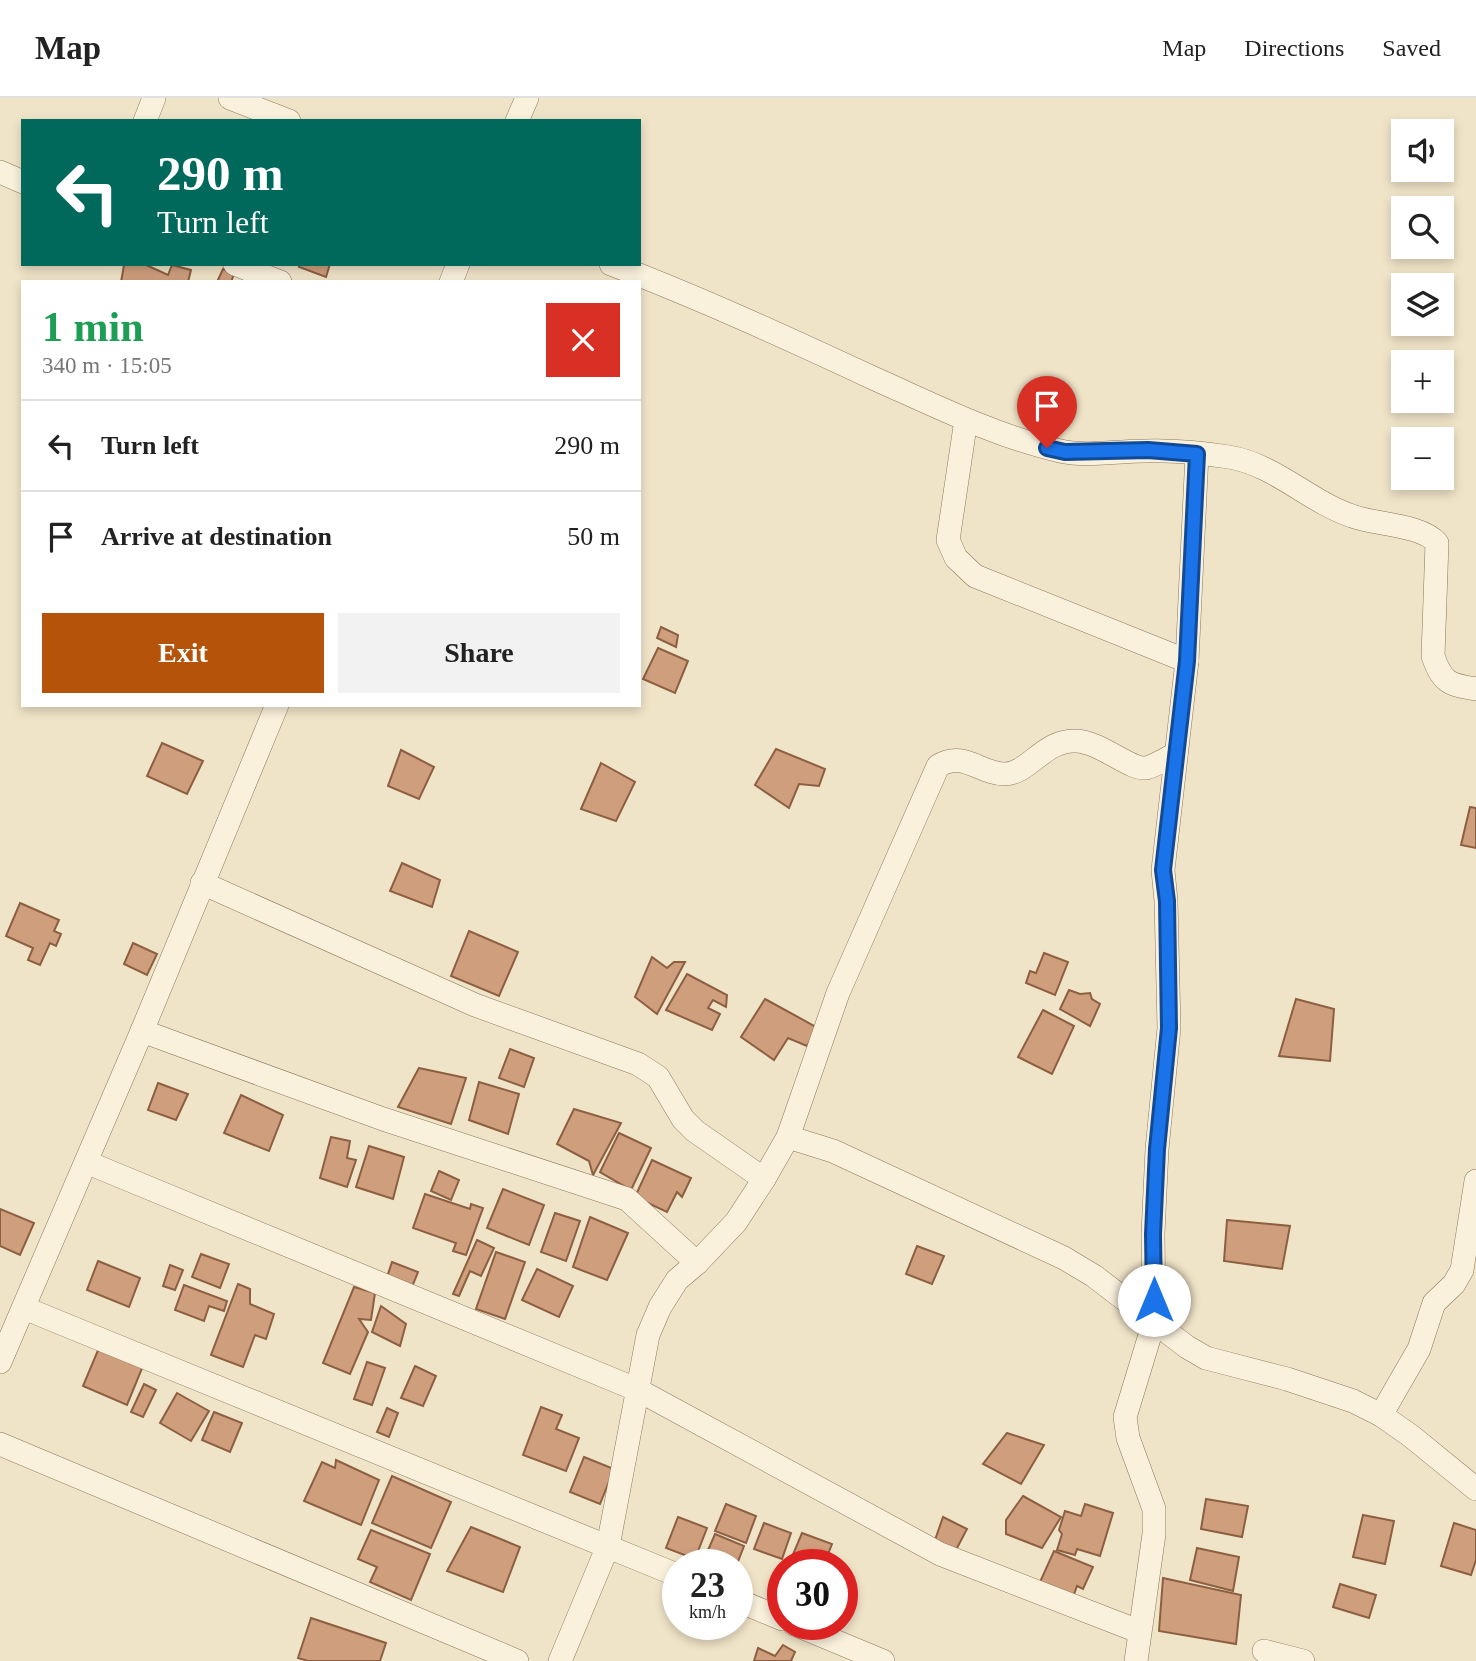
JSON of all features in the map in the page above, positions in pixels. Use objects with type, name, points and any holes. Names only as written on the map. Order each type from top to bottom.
[{"type":"street","points":[[146,119],[154,98]]},
{"type":"street","points":[[230,98],[284,119]]},
{"type":"street","points":[[518,119],[527,98]]},
{"type":"street","points":[[0,172],[21,181]]},
{"type":"street","points":[[239,266],[275,280]]},
{"type":"street","points":[[616,266],[680,291],[966,420],[1029,443],[1065,452],[1148,450],[1229,457],[1254,463],[1281,475],[1352,516],[1425,533],[1437,543],[1433,656],[1439,673],[1453,685],[1476,689]]},
{"type":"street","points":[[966,420],[948,540],[956,558],[975,576],[1187,661]]},
{"type":"street","points":[[1136,1661],[1138,1631],[1154,1534],[1154,1509],[1128,1438],[1125,1417],[1154,1322],[1153,1234],[1157,1149],[1169,1028],[1167,901],[1163,870],[1187,661],[1197,454]]},
{"type":"street","points":[[0,1362],[142,1031],[276,707]]},
{"type":"street","points":[[560,1661],[608,1546],[648,1335],[660,1307],[677,1280],[697,1264],[736,1222],[788,1137],[838,993],[938,766],[948,760],[964,761],[1000,774],[1011,774],[1056,743],[1076,740],[1099,746],[1133,766],[1146,768],[1176,754]]},
{"type":"street","points":[[202,883],[475,1005],[638,1064],[658,1077],[683,1119],[695,1130],[764,1179]]},
{"type":"street","points":[[142,1031],[383,1119],[627,1199],[697,1264]]},
{"type":"street","points":[[788,1137],[833,1152],[1064,1258],[1094,1276],[1187,1347],[1206,1358],[1287,1379],[1353,1401],[1381,1415],[1412,1436],[1476,1489]]},
{"type":"street","points":[[86,1162],[638,1390],[940,1555],[1138,1631]]},
{"type":"street","points":[[1381,1415],[1419,1349],[1434,1303],[1454,1284],[1462,1270],[1476,1181]]},
{"type":"street","points":[[24,1308],[662,1569]]},
{"type":"street","points":[[0,1444],[517,1661]]},
{"type":"street","points":[[832,1640],[883,1661]]},
{"type":"street","points":[[1264,1651],[1303,1661]]},
{"type":"building","points":[[124,266],[148,266],[168,275],[172,266],[191,270],[188,280],[121,280]]},
{"type":"building","points":[[299,266],[329,266],[326,277]]},
{"type":"building","points":[[223,269],[234,274],[232,280],[218,280]]},
{"type":"building","points":[[661,627],[678,635],[676,647],[657,638]]},
{"type":"building","points":[[658,648],[688,661],[675,693],[643,679]]},
{"type":"building","points":[[162,743],[203,761],[187,794],[147,776]]},
{"type":"building","points":[[776,749],[825,769],[819,786],[799,784],[789,808],[755,785]]},
{"type":"building","points":[[401,750],[434,767],[419,799],[388,786]]},
{"type":"building","points":[[601,763],[635,782],[616,821],[581,809]]},
{"type":"building","points":[[1470,807],[1476,808],[1476,848],[1461,845]]},
{"type":"building","points":[[402,863],[440,880],[432,907],[390,891]]},
{"type":"building","points":[[20,903],[59,920],[54,931],[61,934],[56,946],[50,943],[40,965],[28,960],[33,948],[6,936]]},
{"type":"building","points":[[469,931],[518,952],[499,996],[451,976]]},
{"type":"building","points":[[133,943],[157,954],[147,975],[124,964]]},
{"type":"building","points":[[1044,953],[1068,962],[1055,995],[1026,983],[1030,971],[1036,973]]},
{"type":"building","points":[[652,957],[667,968],[674,962],[685,962],[657,1014],[635,997]]},
{"type":"building","points":[[687,974],[727,995],[726,1007],[713,1000],[708,1008],[720,1014],[712,1030],[666,1010]]},
{"type":"building","points":[[1069,990],[1080,994],[1090,993],[1092,999],[1100,1004],[1090,1026],[1060,1009]]},
{"type":"building","points":[[765,999],[818,1028],[807,1046],[788,1038],[774,1060],[741,1037]]},
{"type":"building","points":[[1296,999],[1334,1009],[1330,1061],[1279,1056]]},
{"type":"building","points":[[1043,1010],[1074,1026],[1052,1074],[1018,1057]]},
{"type":"building","points":[[510,1049],[534,1058],[524,1087],[499,1078]]},
{"type":"building","points":[[419,1068],[466,1078],[451,1124],[398,1107]]},
{"type":"building","points":[[479,1082],[519,1094],[508,1134],[469,1120]]},
{"type":"building","points":[[158,1083],[188,1094],[176,1120],[148,1110]]},
{"type":"building","points":[[241,1095],[283,1115],[269,1151],[224,1133]]},
{"type":"building","points":[[574,1109],[621,1123],[593,1175],[589,1161],[557,1144]]},
{"type":"building","points":[[619,1133],[651,1148],[631,1190],[600,1172]]},
{"type":"building","points":[[331,1137],[350,1141],[347,1158],[356,1160],[347,1187],[320,1178]]},
{"type":"building","points":[[369,1146],[404,1157],[393,1199],[356,1187]]},
{"type":"building","points":[[652,1160],[691,1178],[682,1197],[677,1192],[667,1212],[635,1197]]},
{"type":"building","points":[[439,1171],[459,1180],[451,1200],[431,1191]]},
{"type":"building","points":[[503,1189],[544,1205],[529,1245],[487,1228]]},
{"type":"building","points":[[425,1194],[470,1209],[471,1204],[483,1208],[466,1255],[453,1251],[456,1243],[413,1228]]},
{"type":"building","points":[[0,1209],[34,1223],[20,1255],[0,1246]]},
{"type":"building","points":[[555,1213],[580,1221],[566,1261],[541,1252]]},
{"type":"building","points":[[590,1217],[628,1233],[607,1280],[573,1267]]},
{"type":"building","points":[[1227,1220],[1290,1226],[1282,1269],[1224,1261]]},
{"type":"building","points":[[477,1240],[494,1248],[481,1276],[470,1271],[459,1296],[453,1294]]},
{"type":"building","points":[[917,1246],[944,1256],[932,1284],[906,1274]]},
{"type":"building","points":[[496,1252],[525,1262],[505,1319],[476,1309]]},
{"type":"building","points":[[201,1254],[229,1264],[220,1288],[192,1277]]},
{"type":"building","points":[[98,1261],[140,1278],[129,1307],[87,1290]]},
{"type":"building","points":[[392,1262],[418,1272],[412,1287],[387,1277]]},
{"type":"building","points":[[170,1265],[183,1270],[175,1290],[163,1286]]},
{"type":"building","points":[[537,1269],[573,1286],[559,1317],[522,1300]]},
{"type":"building","points":[[238,1284],[250,1289],[250,1304],[274,1314],[266,1339],[255,1335],[243,1367],[211,1355]]},
{"type":"building","points":[[184,1285],[227,1301],[224,1311],[209,1306],[204,1321],[175,1310]]},
{"type":"building","points":[[354,1287],[375,1293],[371,1320],[359,1319],[368,1332],[350,1374],[323,1363]]},
{"type":"building","points":[[381,1306],[406,1324],[400,1346],[372,1332]]},
{"type":"building","points":[[101,1343],[145,1361],[127,1405],[83,1386]]},
{"type":"building","points":[[367,1362],[385,1368],[372,1405],[354,1399]]},
{"type":"building","points":[[415,1366],[436,1376],[423,1406],[401,1398]]},
{"type":"building","points":[[144,1384],[156,1390],[143,1417],[131,1412]]},
{"type":"building","points":[[177,1393],[209,1411],[191,1441],[160,1423]]},
{"type":"building","points":[[541,1407],[562,1415],[556,1429],[579,1438],[566,1471],[523,1455]]},
{"type":"building","points":[[387,1408],[398,1413],[389,1437],[377,1432]]},
{"type":"building","points":[[214,1412],[242,1423],[230,1452],[202,1440]]},
{"type":"building","points":[[1007,1433],[1044,1445],[1021,1484],[983,1464]]},
{"type":"building","points":[[584,1457],[614,1469],[600,1504],[570,1492]]},
{"type":"building","points":[[336,1460],[379,1480],[361,1525],[304,1501],[322,1462],[335,1468]]},
{"type":"building","points":[[392,1476],[451,1502],[431,1548],[372,1523]]},
{"type":"building","points":[[1023,1496],[1061,1517],[1042,1548],[1006,1534],[1006,1520]]},
{"type":"building","points":[[1206,1499],[1248,1506],[1242,1537],[1201,1529]]},
{"type":"building","points":[[726,1504],[756,1516],[746,1543],[715,1531]]},
{"type":"building","points":[[1085,1504],[1113,1513],[1100,1556],[1077,1549],[1075,1555],[1057,1550],[1065,1511],[1081,1516]]},
{"type":"building","points":[[1363,1515],[1394,1521],[1385,1564],[1353,1557]]},
{"type":"building","points":[[678,1517],[707,1528],[699,1549],[666,1548]]},
{"type":"building","points":[[943,1517],[967,1529],[956,1550],[935,1540]]},
{"type":"building","points":[[764,1523],[791,1533],[785,1549],[767,1549],[767,1554],[754,1549]]},
{"type":"building","points":[[1454,1523],[1476,1530],[1476,1560],[1471,1575],[1441,1566]]},
{"type":"building","points":[[471,1527],[520,1547],[503,1592],[447,1571]]},
{"type":"building","points":[[371,1530],[430,1554],[411,1600],[370,1582],[377,1567],[358,1559]]},
{"type":"building","points":[[802,1533],[832,1544],[830,1549],[795,1549]]},
{"type":"building","points":[[715,1534],[744,1546],[743,1549],[708,1549]]},
{"type":"building","points":[[1197,1548],[1239,1557],[1233,1591],[1190,1580]]},
{"type":"building","points":[[1054,1551],[1093,1567],[1083,1589],[1077,1586],[1072,1600],[1040,1582]]},
{"type":"building","points":[[1163,1578],[1241,1595],[1236,1644],[1159,1631]]},
{"type":"building","points":[[1340,1584],[1376,1595],[1369,1618],[1333,1607]]},
{"type":"building","points":[[311,1618],[386,1643],[380,1661],[308,1661],[298,1658]]},
{"type":"building","points":[[783,1645],[795,1652],[791,1661],[754,1661],[758,1648],[775,1656]]},
{"type":"route","points":[[1047,448],[1065,452],[1148,450],[1197,454],[1187,661],[1163,870],[1167,901],[1169,1028],[1157,1149],[1153,1234],[1154,1300]]}]
